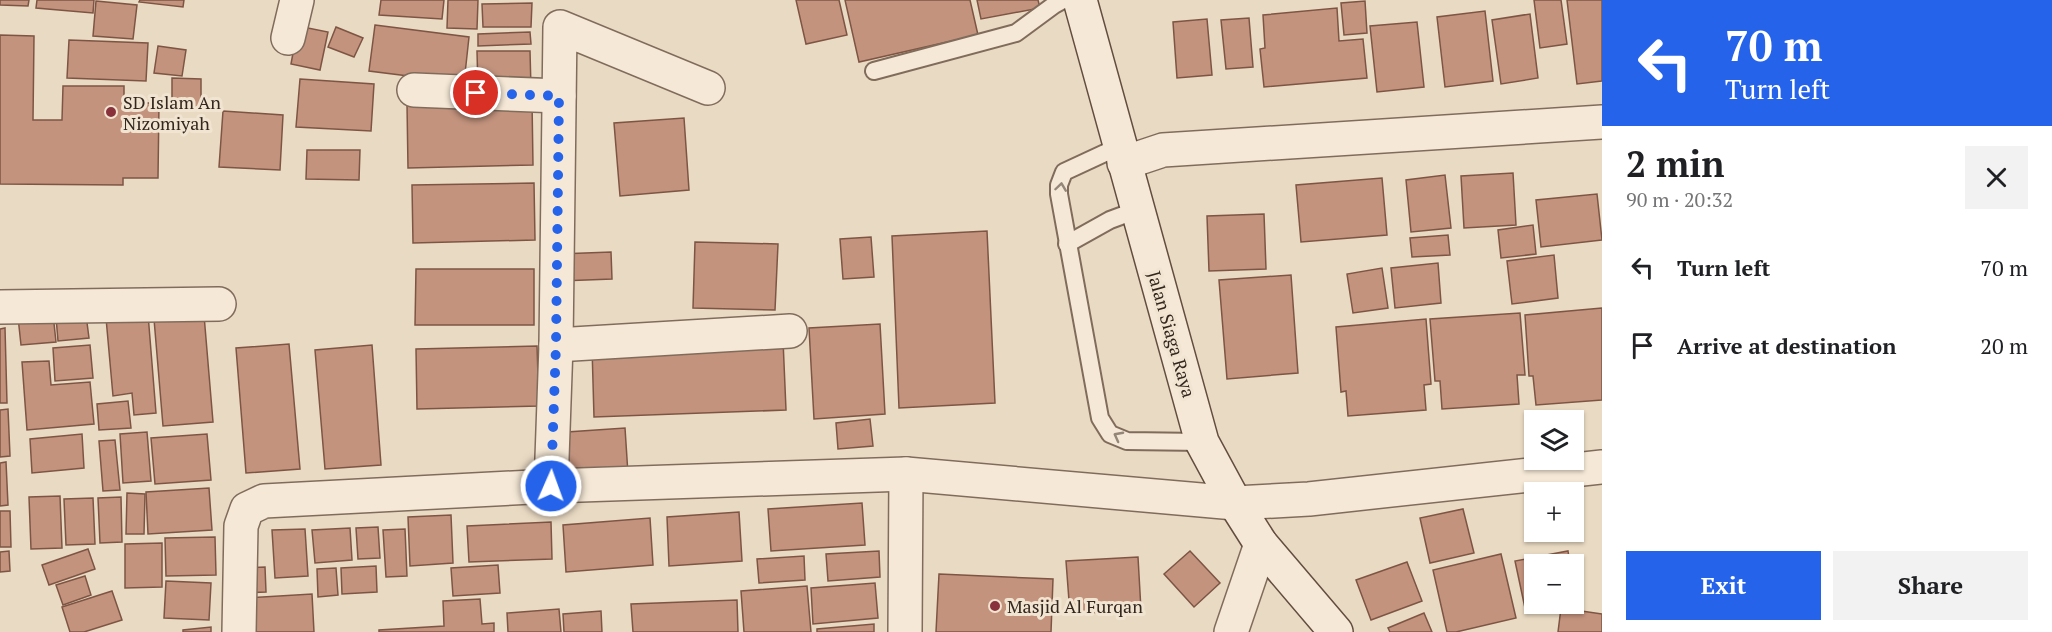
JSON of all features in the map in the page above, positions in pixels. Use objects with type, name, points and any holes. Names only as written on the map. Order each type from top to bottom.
[{"type":"street","points":[[288,38],[297,0]]},
{"type":"street","name":"Jalan Siaga Raya","points":[[1080,0],[1203,442],[1235,503],[1261,544],[1336,632]]},
{"type":"street","points":[[551,486],[556,345],[560,27],[708,88]]},
{"type":"street","points":[[414,90],[559,96]]},
{"type":"street","points":[[1122,154],[1602,122]]},
{"type":"street","points":[[0,307],[219,304]]},
{"type":"street","points":[[556,345],[790,332]]},
{"type":"street","points":[[239,632],[241,526],[247,509],[264,501],[551,486],[906,474],[1235,503],[1309,499],[1602,468]]},
{"type":"street","points":[[905,632],[906,474]]},
{"type":"street","points":[[1231,632],[1261,544]]},
{"type":"lane","points":[[873,71],[1016,33],[1064,0]]},
{"type":"lane","points":[[1122,154],[1064,172],[1059,185],[1067,244],[1100,418],[1110,434],[1127,441],[1203,442]]},
{"type":"lane","points":[[1067,244],[1110,220],[1137,210]]},
{"type":"building","points":[[0,0],[29,0],[28,6],[0,5]]},
{"type":"building","points":[[37,0],[94,0],[93,13],[36,8]]},
{"type":"building","points":[[140,0],[184,0],[183,7],[139,2]]},
{"type":"building","points":[[381,0],[444,0],[442,19],[379,15]]},
{"type":"building","points":[[448,0],[478,0],[477,29],[447,28]]},
{"type":"building","points":[[796,0],[839,0],[847,35],[806,44]]},
{"type":"building","points":[[845,0],[970,0],[978,35],[859,62]]},
{"type":"building","points":[[977,0],[1038,0],[1040,8],[981,19]]},
{"type":"building","points":[[1534,0],[1561,0],[1567,44],[1540,48]]},
{"type":"building","points":[[1567,0],[1602,0],[1602,81],[1577,84]]},
{"type":"building","points":[[96,1],[137,5],[133,39],[93,36]]},
{"type":"building","points":[[1365,1],[1367,33],[1344,35],[1341,3]]},
{"type":"building","points":[[532,3],[531,27],[483,27],[482,4]]},
{"type":"building","points":[[1337,8],[1339,41],[1363,39],[1367,78],[1264,87],[1260,49],[1265,48],[1263,15]]},
{"type":"building","points":[[1485,11],[1493,81],[1445,87],[1437,17]]},
{"type":"building","points":[[1530,14],[1538,78],[1501,84],[1492,20]]},
{"type":"building","points":[[1249,18],[1253,67],[1226,69],[1221,20]]},
{"type":"building","points":[[1207,19],[1212,75],[1177,78],[1173,22]]},
{"type":"building","points":[[1417,22],[1424,87],[1377,92],[1370,26]]},
{"type":"building","points":[[375,25],[469,37],[464,83],[369,71]]},
{"type":"building","points":[[298,26],[328,32],[320,70],[291,64]]},
{"type":"building","points":[[336,27],[363,38],[354,57],[328,47]]},
{"type":"building","points":[[530,32],[531,44],[478,46],[478,34]]},
{"type":"building","name":"SD Islam An Nizomiyah","points":[[0,35],[34,36],[33,120],[62,120],[63,86],[124,86],[124,103],[159,103],[158,178],[123,178],[123,185],[0,184]]},
{"type":"building","points":[[69,40],[148,43],[146,81],[67,78]]},
{"type":"building","points":[[158,46],[186,50],[182,76],[154,73]]},
{"type":"building","points":[[477,51],[530,51],[531,89],[478,90]]},
{"type":"building","points":[[172,78],[201,79],[201,110],[172,110]]},
{"type":"building","points":[[300,79],[374,84],[371,131],[296,127]]},
{"type":"building","points":[[532,101],[533,165],[408,168],[407,104]]},
{"type":"building","points":[[223,111],[283,115],[280,170],[219,167]]},
{"type":"building","points":[[684,118],[689,190],[620,196],[614,123]]},
{"type":"building","points":[[307,150],[360,150],[359,180],[306,179]]},
{"type":"building","points":[[1513,173],[1516,225],[1464,228],[1461,176]]},
{"type":"building","points":[[1445,175],[1451,228],[1411,232],[1406,180]]},
{"type":"building","points":[[1382,178],[1387,235],[1301,242],[1296,185]]},
{"type":"building","points":[[534,183],[535,240],[413,243],[412,185]]},
{"type":"building","points":[[1597,194],[1602,240],[1541,247],[1536,200]]},
{"type":"building","points":[[1264,214],[1266,269],[1209,271],[1207,216]]},
{"type":"building","points":[[1533,225],[1536,254],[1501,258],[1498,230]]},
{"type":"building","points":[[987,231],[995,403],[899,408],[892,236]]},
{"type":"building","points":[[1448,235],[1450,255],[1412,257],[1410,238]]},
{"type":"building","points":[[871,237],[874,277],[843,279],[840,239]]},
{"type":"building","points":[[695,242],[778,244],[775,310],[693,308]]},
{"type":"building","points":[[611,252],[612,279],[560,281],[559,254]]},
{"type":"building","points":[[1554,255],[1558,298],[1512,304],[1507,261]]},
{"type":"building","points":[[1438,263],[1441,303],[1395,308],[1391,268]]},
{"type":"building","points":[[1382,268],[1388,308],[1353,313],[1347,274]]},
{"type":"building","points":[[416,269],[534,269],[534,325],[415,325]]},
{"type":"building","points":[[1291,275],[1298,373],[1227,379],[1219,280]]},
{"type":"building","points":[[1602,308],[1602,400],[1536,405],[1533,376],[1529,376],[1525,315]]},
{"type":"building","points":[[1520,313],[1525,375],[1517,375],[1519,404],[1442,409],[1440,381],[1435,381],[1430,319]]},
{"type":"building","points":[[53,314],[56,342],[21,345],[18,317]]},
{"type":"building","points":[[148,314],[156,413],[134,415],[132,393],[113,396],[106,318]]},
{"type":"building","points":[[86,315],[89,338],[58,341],[56,317]]},
{"type":"building","points":[[204,315],[213,422],[163,426],[154,319]]},
{"type":"building","points":[[1426,319],[1431,384],[1424,385],[1426,410],[1348,416],[1346,391],[1341,392],[1336,327]]},
{"type":"building","points":[[880,324],[885,414],[814,419],[809,328]]},
{"type":"building","points":[[5,328],[7,403],[0,403],[0,329]]},
{"type":"building","points":[[783,340],[786,410],[594,417],[592,347]]},
{"type":"building","points":[[289,344],[300,469],[246,473],[236,348]]},
{"type":"building","points":[[90,345],[93,378],[55,381],[53,348]]},
{"type":"building","points":[[372,345],[381,465],[325,469],[315,350]]},
{"type":"building","points":[[537,346],[539,406],[417,409],[416,349]]},
{"type":"building","points":[[49,361],[51,385],[90,382],[94,424],[27,430],[22,362]]},
{"type":"building","points":[[128,401],[131,428],[99,430],[97,404]]},
{"type":"building","points":[[8,409],[10,456],[0,457],[0,410]]},
{"type":"building","points":[[870,419],[873,446],[838,449],[836,423]]},
{"type":"building","points":[[625,428],[628,474],[570,478],[567,432]]},
{"type":"building","points":[[147,432],[151,481],[123,483],[120,434]]},
{"type":"building","points":[[82,434],[84,468],[32,473],[30,439]]},
{"type":"building","points":[[207,434],[211,480],[155,484],[151,438]]},
{"type":"building","points":[[115,440],[120,490],[103,491],[99,441]]},
{"type":"building","points":[[6,462],[8,505],[0,506],[0,463]]},
{"type":"building","points":[[209,488],[212,530],[148,534],[146,492]]},
{"type":"building","points":[[127,493],[145,494],[144,534],[126,534]]},
{"type":"building","points":[[60,496],[62,548],[31,549],[29,497]]},
{"type":"building","points":[[121,497],[122,542],[100,543],[98,498]]},
{"type":"building","points":[[93,498],[95,544],[66,545],[64,499]]},
{"type":"building","points":[[862,503],[865,545],[771,551],[768,509]]},
{"type":"building","points":[[1463,509],[1474,553],[1430,563],[1420,518]]},
{"type":"building","points":[[0,511],[10,511],[11,547],[0,547]]},
{"type":"building","points":[[739,512],[742,561],[669,566],[667,517]]},
{"type":"building","points":[[451,515],[453,563],[410,566],[408,517]]},
{"type":"building","points":[[650,518],[653,565],[566,572],[563,525]]},
{"type":"building","points":[[551,522],[552,559],[469,562],[467,526]]},
{"type":"building","points":[[378,527],[380,558],[358,559],[356,528]]},
{"type":"building","points":[[350,528],[352,560],[315,563],[312,530]]},
{"type":"building","points":[[305,529],[308,576],[275,578],[272,530]]},
{"type":"building","points":[[405,529],[407,576],[386,577],[383,530]]},
{"type":"building","points":[[215,537],[216,575],[166,576],[165,538]]},
{"type":"building","points":[[162,543],[162,587],[125,588],[125,544]]},
{"type":"building","points":[[88,549],[95,569],[49,585],[42,565]]},
{"type":"building","points":[[9,551],[10,571],[0,572],[0,552]]},
{"type":"building","points":[[879,551],[880,577],[828,581],[826,554]]},
{"type":"building","points":[[1190,551],[1220,583],[1194,607],[1164,574]]},
{"type":"building","points":[[1568,551],[1568,554],[1552,554]]},
{"type":"building","points":[[1501,554],[1516,618],[1447,632],[1433,570]]},
{"type":"building","points":[[804,556],[805,580],[759,583],[757,559]]},
{"type":"building","points":[[1138,557],[1141,610],[1070,614],[1066,561]]},
{"type":"building","points":[[1524,559],[1524,603],[1515,561]]},
{"type":"building","points":[[1407,562],[1422,601],[1371,620],[1356,580]]},
{"type":"building","points":[[498,565],[500,593],[453,596],[451,568]]},
{"type":"building","points":[[376,566],[377,592],[342,594],[341,568]]},
{"type":"building","points":[[265,567],[266,592],[243,593],[242,568]]},
{"type":"building","points":[[336,568],[338,595],[318,597],[317,569]]},
{"type":"building","name":"Masjid Al Furqan","points":[[939,574],[1053,579],[1051,632],[936,632]]},
{"type":"building","points":[[85,576],[91,595],[63,605],[56,585]]},
{"type":"building","points":[[166,581],[211,583],[209,620],[164,618]]},
{"type":"building","points":[[875,583],[878,618],[813,624],[811,588]]},
{"type":"building","points":[[807,586],[811,632],[744,632],[741,591]]},
{"type":"building","points":[[112,591],[122,620],[84,632],[70,632],[62,607]]},
{"type":"building","points":[[312,594],[314,632],[249,632],[247,598]]},
{"type":"building","points":[[480,599],[482,624],[494,623],[494,632],[379,632],[379,630],[444,626],[443,601]]},
{"type":"building","points":[[737,600],[738,632],[633,632],[631,604]]},
{"type":"building","points":[[559,609],[561,632],[508,632],[507,613]]},
{"type":"building","points":[[601,611],[602,632],[564,632],[563,614]]},
{"type":"building","points":[[1584,611],[1602,614],[1602,632],[1558,632],[1560,614],[1584,614]]},
{"type":"building","points":[[1424,613],[1432,632],[1390,632],[1388,628]]},
{"type":"building","points":[[874,624],[874,632],[817,632],[817,629]]},
{"type":"building","points":[[211,627],[211,632],[183,632],[183,630]]},
{"type":"place","name":"SD Islam An Nizomiyah","points":[[111,112]]},
{"type":"place","name":"Masjid Al Furqan","points":[[995,606]]},
{"type":"route","points":[[476,93],[559,96],[556,345],[551,486]]}]
